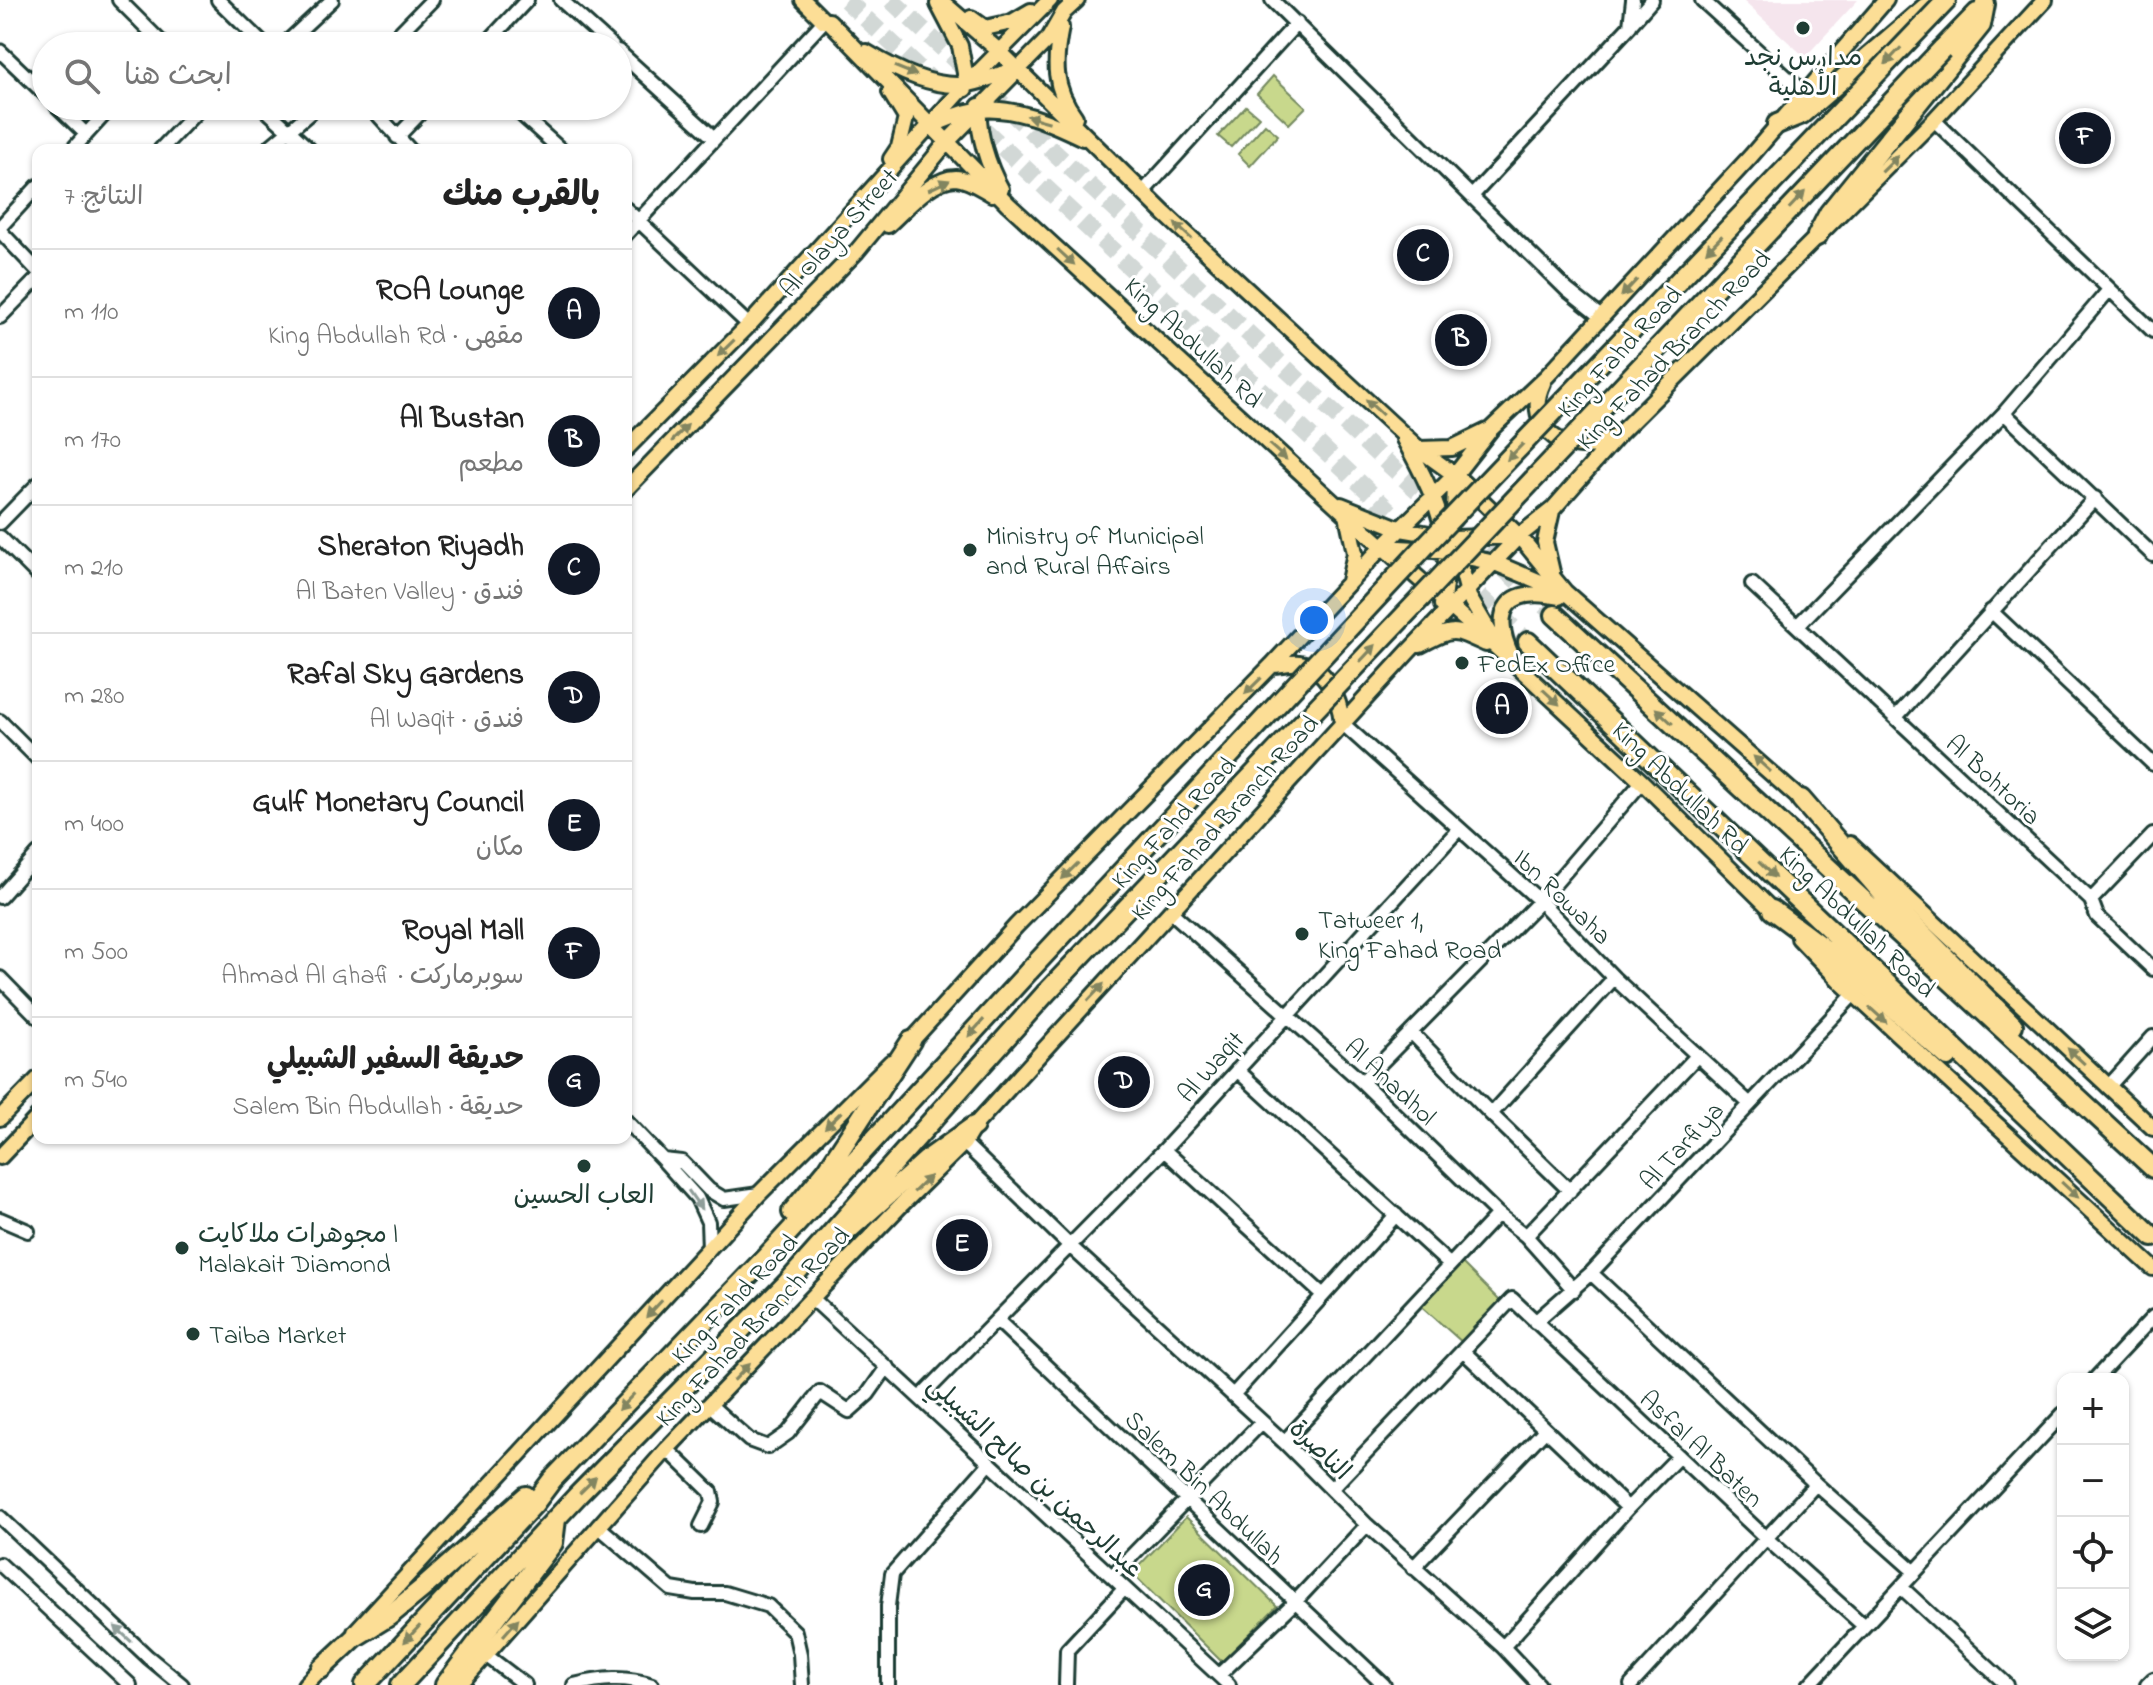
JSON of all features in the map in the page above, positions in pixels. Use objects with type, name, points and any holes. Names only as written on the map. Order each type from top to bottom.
[{"type":"highway","points":[[1777,124],[1802,114],[1925,8],[1946,0]]},
{"type":"highway","name":"King Fahd Road","points":[[365,1685],[534,1504],[552,1480],[767,1256],[1426,545],[1946,0]]},
{"type":"highway","points":[[1817,236],[1829,213],[1981,25],[1987,2]]},
{"type":"highway","name":"King Fahd Road","points":[[401,1685],[556,1519],[796,1273],[1045,994],[1987,2]]},
{"type":"highway","name":"King Abdullah Road","points":[[1555,615],[2153,1168]]},
{"type":"highway","name":"King Abdullah Road","points":[[1528,642],[2153,1237]]},
{"type":"highway","points":[[1801,799],[1884,895],[2006,1016],[2069,1092]]},
{"type":"highway","points":[[1772,910],[1834,956],[1928,1042],[2037,1127]]},
{"type":"highway","points":[[767,1256],[770,1238],[827,1170],[911,1041]]},
{"type":"highway","points":[[796,1273],[928,1159],[974,1126]]},
{"type":"highway","points":[[321,1669],[355,1637],[389,1616],[423,1588],[533,1490],[552,1480]]},
{"type":"highway","points":[[445,1685],[553,1543],[556,1519]]},
{"type":"main road","points":[[803,0],[824,21],[829,21],[1008,204]]},
{"type":"main road","points":[[937,0],[999,51],[1143,192],[1419,449],[1455,475],[1519,536],[1570,596],[1801,799],[2153,1128]]},
{"type":"main road","points":[[937,0],[960,46],[967,84],[947,142]]},
{"type":"main road","points":[[946,0],[985,28],[1012,22],[1049,0]]},
{"type":"main road","name":"Al Olaya Street","points":[[632,443],[749,325],[967,84],[1049,0]]},
{"type":"main road","name":"Al Olaya Street","points":[[632,483],[857,251],[947,142],[1049,38],[1064,12],[1077,0]]},
{"type":"main road","points":[[305,1685],[759,1194],[911,1041],[1016,926],[1272,665],[1382,547],[1435,497],[1491,429],[1547,376],[1886,0]]},
{"type":"main road","name":"King Fahad Branch Road","points":[[459,1685],[667,1449],[964,1143],[974,1126],[1409,651],[1448,603],[1468,591],[1519,536],[1553,509],[1620,433],[1934,120],[2045,0]]},
{"type":"main road","points":[[1064,12],[1055,68],[1070,110],[1095,143]]},
{"type":"main road","points":[[850,42],[888,64],[942,83],[967,84],[1016,69]]},
{"type":"main road","points":[[841,225],[899,147],[906,118],[850,42]]},
{"type":"main road","points":[[999,51],[978,110],[993,176],[1008,204]]},
{"type":"main road","points":[[931,126],[978,110],[1012,113],[1047,121],[1095,143]]},
{"type":"main road","points":[[857,251],[929,189],[945,180],[957,178],[974,183],[1008,204]]},
{"type":"main road","name":"King Abdullah Rd","points":[[1008,204],[1382,547],[1514,663],[1642,782],[1854,994],[2153,1268]]},
{"type":"main road","points":[[1547,376],[1538,403],[1540,416],[1554,437],[1565,444],[1591,447],[1620,433]]},
{"type":"main road","points":[[1398,429],[1435,497],[1452,554],[1468,591],[1501,651]]},
{"type":"main road","points":[[1419,449],[1452,448],[1491,429]]},
{"type":"main road","points":[[1449,538],[1455,475]]},
{"type":"main road","points":[[1336,503],[1401,529],[1449,538],[1519,536]]},
{"type":"main road","points":[[1553,509],[1545,542],[1554,580]]},
{"type":"main road","points":[[1347,515],[1355,553],[1349,582]]},
{"type":"main road","points":[[1382,547],[1452,554],[1495,563],[1570,596]]},
{"type":"main road","points":[[1448,603],[1448,572],[1452,554]]},
{"type":"main road","points":[[1514,663],[1501,630],[1503,614],[1512,600],[1525,594],[1570,596]]},
{"type":"main road","points":[[1409,651],[1447,631],[1461,632],[1501,651]]},
{"type":"main road","points":[[1272,665],[1299,663],[1320,674],[1336,695],[1342,723]]},
{"type":"main road","points":[[0,1118],[32,1085]]},
{"type":"main road","points":[[0,1157],[32,1123]]},
{"type":"street","points":[[119,0],[151,32]]},
{"type":"street","points":[[218,0],[251,32]]},
{"type":"street","points":[[401,32],[432,0]]},
{"type":"street","points":[[497,32],[527,0]]},
{"type":"street","points":[[561,0],[596,32]]},
{"type":"street","points":[[1272,0],[1567,290],[1601,317]]},
{"type":"street","points":[[1630,26],[1633,0]]},
{"type":"street","points":[[1472,196],[1652,0]]},
{"type":"street","points":[[1702,0],[1804,93]]},
{"type":"street","points":[[297,32],[328,1]]},
{"type":"street","points":[[632,228],[824,21]]},
{"type":"street","points":[[1143,192],[1297,23]]},
{"type":"street","points":[[0,51],[32,82]]},
{"type":"street","points":[[632,64],[714,138]]},
{"type":"street","points":[[72,120],[86,134]]},
{"type":"street","points":[[77,144],[99,120]]},
{"type":"street","points":[[166,144],[189,120]]},
{"type":"street","points":[[278,120],[304,144]]},
{"type":"street","points":[[272,144],[300,120]]},
{"type":"street","points":[[382,120],[404,144]]},
{"type":"street","points":[[397,137],[413,120]]},
{"type":"street","points":[[528,120],[554,144]]},
{"type":"street","points":[[1934,120],[2153,331]]},
{"type":"street","points":[[32,193],[0,229],[32,264]]},
{"type":"street","points":[[632,215],[749,325]]},
{"type":"street","points":[[0,317],[32,284]]},
{"type":"street","points":[[1798,625],[2004,413],[2109,290]]},
{"type":"street","points":[[2004,413],[2153,555]]},
{"type":"street","points":[[0,523],[32,490]]},
{"type":"street","points":[[1896,717],[2095,498]]},
{"type":"street","points":[[2,545],[32,570]]},
{"type":"street","name":"Al Bohtoria","points":[[1752,584],[2091,900],[2097,916],[2153,969]]},
{"type":"street","points":[[1991,611],[2153,764]]},
{"type":"street","points":[[0,721],[32,753]]},
{"type":"street","name":"Ibn Rowaha","points":[[1342,723],[1540,901],[1614,978],[1750,1104]]},
{"type":"street","points":[[1362,1082],[1540,901],[1642,782]]},
{"type":"street","name":"Al Waqit","points":[[921,1397],[1164,1150],[1459,829]]},
{"type":"street","points":[[2091,900],[2153,835]]},
{"type":"street","points":[[3,888],[32,860]]},
{"type":"street","name":"Al Anadhol","points":[[1170,911],[1362,1082],[1498,1214],[1526,1236],[1574,1290]]},
{"type":"street","points":[[0,978],[32,1011]]},
{"type":"street","points":[[1491,1114],[1614,978]]},
{"type":"street","name":"Al Tarfiya","points":[[1535,1322],[1591,1273],[1854,994]]},
{"type":"street","points":[[1411,1032],[1570,1191]]},
{"type":"street","points":[[2108,1087],[2153,1037]]},
{"type":"street","points":[[1526,1236],[1697,1056]]},
{"type":"street","points":[[1237,1070],[1450,1265]]},
{"type":"street","points":[[632,1127],[697,1198],[708,1222],[709,1249]]},
{"type":"street","name":"الناصرة","points":[[964,1143],[1070,1246],[1284,1442],[1367,1525],[1503,1647],[1539,1685]]},
{"type":"street","points":[[1164,1150],[1323,1295]]},
{"type":"street","points":[[663,1160],[682,1162],[709,1190],[724,1199],[759,1194]]},
{"type":"street","points":[[1284,1442],[1498,1214]]},
{"type":"street","points":[[1233,1395],[1396,1215]]},
{"type":"street","points":[[0,1219],[28,1231]]},
{"type":"street","points":[[1591,1273],[1816,1484],[1915,1572]]},
{"type":"street","name":"عبدالرحمن بن صالح الشبيلي","points":[[813,1299],[1229,1685]]},
{"type":"street","name":"Asfal Al Baten","points":[[1464,1352],[1512,1299],[1864,1626]]},
{"type":"street","points":[[2101,1373],[2153,1317]]},
{"type":"street","name":"Salem Bin Abdullah","points":[[997,1320],[1384,1685]]},
{"type":"street","points":[[1331,1489],[1464,1352],[1628,1508]]},
{"type":"street","points":[[710,1405],[749,1440],[768,1447],[788,1433],[820,1392],[849,1411],[868,1394],[887,1367]]},
{"type":"street","points":[[1809,1685],[2057,1420]]},
{"type":"street","points":[[1112,1576],[1262,1422]]},
{"type":"street","points":[[1413,1568],[1545,1430]]},
{"type":"street","points":[[667,1449],[711,1492],[713,1502],[701,1526]]},
{"type":"street","points":[[1503,1647],[1679,1456]]},
{"type":"street","points":[[888,1685],[888,1606],[892,1574],[990,1463]]},
{"type":"street","points":[[1631,1685],[1816,1484]]},
{"type":"street","points":[[0,1517],[175,1685]]},
{"type":"street","points":[[1219,1675],[1294,1603],[1367,1525]]},
{"type":"street","points":[[598,1526],[671,1589],[725,1593],[768,1606],[795,1632],[802,1685]]},
{"type":"street","points":[[0,1564],[130,1685]]},
{"type":"street","points":[[1901,1587],[2002,1683]]},
{"type":"street","points":[[1066,1685],[1067,1650],[1124,1589]]},
{"type":"street","points":[[487,1656],[525,1685]]},
{"type":"street","points":[[148,1657],[182,1685]]},
{"type":"street","points":[[574,1685],[598,1679],[624,1678],[652,1685]]},
{"type":"street","points":[[2147,1685],[2153,1679]]},
{"type":"shaded area","name":"مدارس نجد الأهلية","points":[[1742,0],[1858,0],[1805,57]]},
{"type":"green space","points":[[1273,76],[1306,107],[1289,124],[1257,94]]},
{"type":"green space","points":[[1246,106],[1259,117],[1231,147],[1218,136]]},
{"type":"green space","points":[[1265,124],[1278,135],[1250,166],[1238,154]]},
{"type":"green space","points":[[1460,1261],[1501,1302],[1463,1343],[1420,1305]]},
{"type":"green space","points":[[1186,1517],[1277,1606],[1222,1662],[1132,1573]]},
{"type":"tunnel","points":[[846,0],[1415,535]]},
{"type":"tunnel","points":[[891,0],[1371,448],[1555,615]]},
{"type":"tunnel","points":[[1460,578],[1528,642]]},
{"type":"place","name":"مدارس نجد الأهلية","points":[[1803,28]]},
{"type":"place","name":"Royal Mall","points":[[2085,138]]},
{"type":"place","name":"Sheraton Riyadh","points":[[1423,255]]},
{"type":"place","name":"Al Bustan","points":[[1461,340]]},
{"type":"place","name":"Ministry of Municipal and Rural Affairs","points":[[970,550]]},
{"type":"place","name":"FedEx Office","points":[[1462,663]]},
{"type":"place","name":"ROA Lounge","points":[[1502,708]]},
{"type":"place","name":"Tatweer 1, King Fahad Road","points":[[1302,934]]},
{"type":"place","name":"Rafal Sky Gardens","points":[[1124,1082]]},
{"type":"place","name":"العاب الحسين","points":[[584,1166]]},
{"type":"place","name":"Gulf Monetary Council","points":[[962,1245]]},
{"type":"place","name":"مجوهرات ملاكايت | Malakait Diamond","points":[[182,1248]]},
{"type":"place","name":"Taiba Market","points":[[193,1334]]},
{"type":"place","name":"حديقة السفير الشبيلي","points":[[1204,1590]]}]
